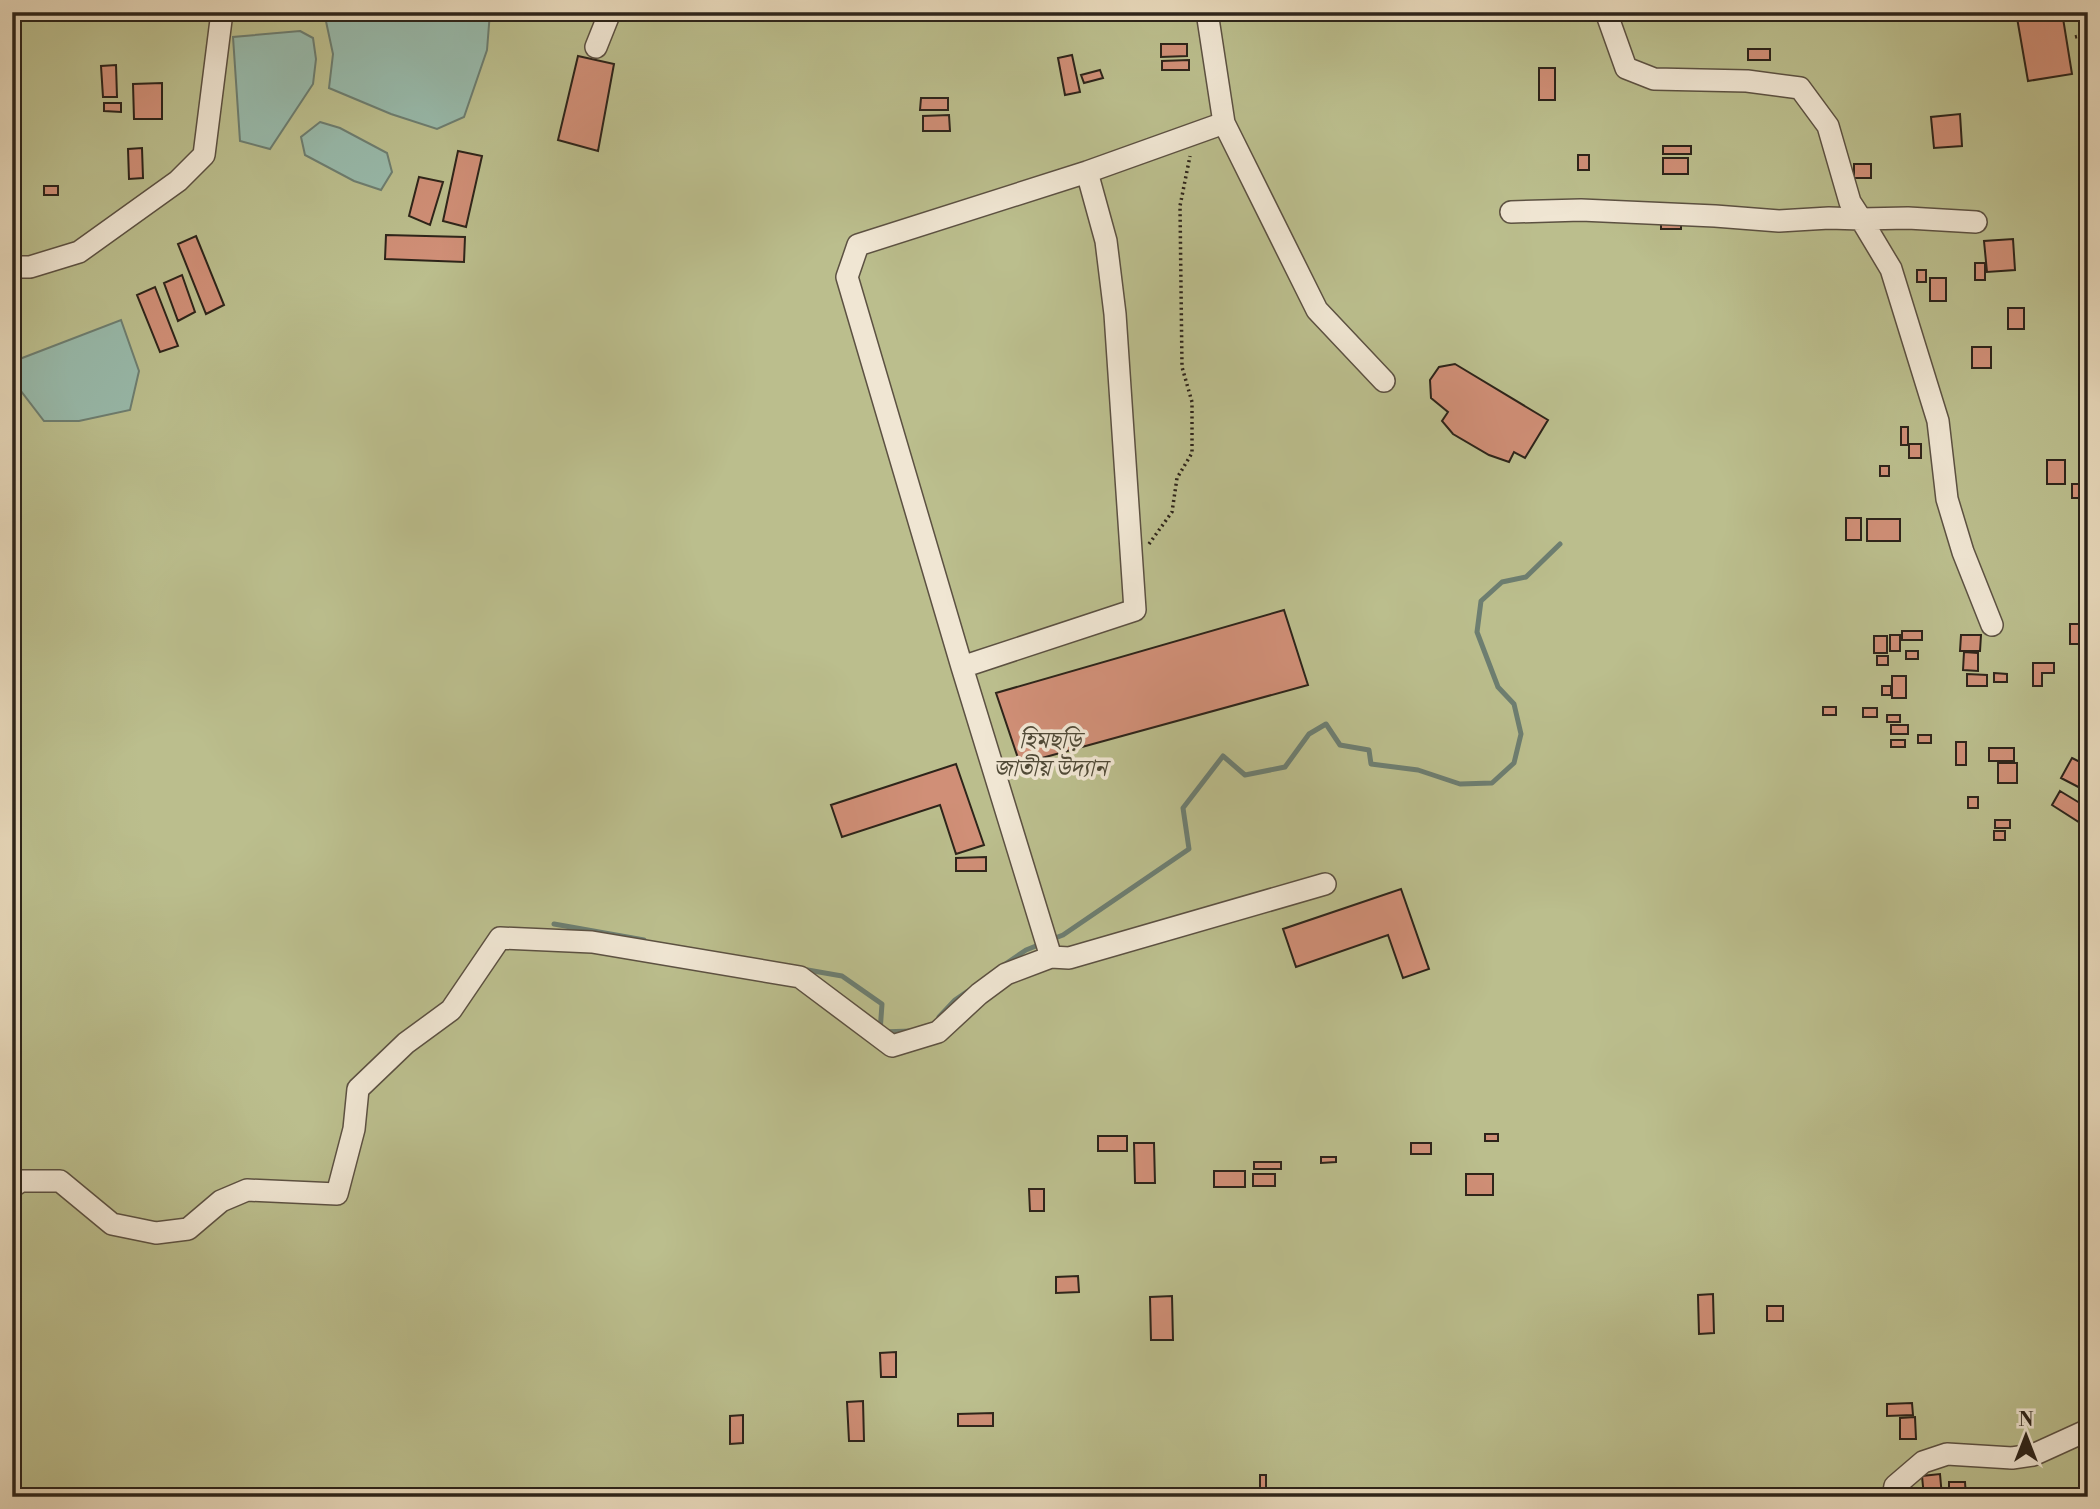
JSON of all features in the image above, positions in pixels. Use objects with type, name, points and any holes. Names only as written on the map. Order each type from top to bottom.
[{"type":"street","points":[[12,267],[30,267],[79,252],[178,181],[204,155],[222,12]]},
{"type":"street","points":[[596,47],[610,12]]},
{"type":"street","points":[[1207,12],[1224,123],[1317,310],[1384,380]]},
{"type":"street","points":[[1606,12],[1626,68],[1654,79],[1747,81],[1800,88],[1828,126],[1850,202],[1891,269],[1938,421],[1947,499],[1963,552],[1992,625]]},
{"type":"street","points":[[1051,957],[847,278],[858,245],[1087,172],[1224,123]]},
{"type":"street","points":[[962,667],[1135,610],[1115,314],[1106,241],[1087,172]]},
{"type":"street","points":[[1511,212],[1581,210],[1779,221],[1829,218],[1976,222]]},
{"type":"street","points":[[12,1187],[21,1181],[60,1181],[112,1224],[156,1233],[188,1229],[221,1200],[247,1190],[337,1194],[354,1129],[358,1089],[406,1042],[451,1010],[500,938],[592,942],[800,977],[892,1046],[938,1032],[979,994],[1006,974],[1051,957],[1069,958],[1325,884]]},
{"type":"street","points":[[1894,1497],[1895,1486],[1923,1462],[1947,1454],[2012,1458],[2033,1455],[2088,1430]]},
{"type":"path","points":[[2075,37],[2088,34]]},
{"type":"path","points":[[1133,568],[1172,512],[1177,478],[1192,453],[1192,402],[1182,368],[1180,206],[1195,134]]},
{"type":"green space","name":"হিমছড়ি জাতীয় উদ্যান","points":[[12,12],[2088,12],[2088,1497],[12,1497]]},
{"type":"shaded area","points":[[324,12],[490,12],[487,50],[464,117],[437,129],[391,114],[329,88],[333,54]]},
{"type":"shaded area","points":[[300,31],[313,38],[316,59],[313,84],[270,149],[240,141],[233,37]]},
{"type":"shaded area","points":[[320,122],[340,128],[387,153],[392,172],[381,190],[354,181],[305,155],[301,137]]},
{"type":"shaded area","points":[[121,320],[139,371],[130,410],[79,421],[44,421],[21,391],[17,360]]},
{"type":"building","points":[[1626,12],[1655,12],[1655,15],[1627,18]]},
{"type":"building","points":[[2016,12],[2062,12],[2072,74],[2028,81]]},
{"type":"building","points":[[1161,44],[1187,44],[1187,56],[1161,57]]},
{"type":"building","points":[[1748,49],[1770,49],[1770,60],[1748,60]]},
{"type":"building","points":[[1072,55],[1080,92],[1065,95],[1058,58]]},
{"type":"building","points":[[578,56],[614,64],[598,151],[558,140]]},
{"type":"building","points":[[1189,60],[1189,70],[1162,70],[1162,61]]},
{"type":"building","points":[[116,65],[117,97],[103,97],[101,66]]},
{"type":"building","points":[[1539,68],[1555,68],[1555,100],[1539,100]]},
{"type":"building","points":[[1100,70],[1103,78],[1084,83],[1081,75]]},
{"type":"building","points":[[162,83],[162,119],[134,119],[133,84]]},
{"type":"building","points":[[921,98],[948,98],[948,110],[920,110]]},
{"type":"building","points":[[104,103],[121,103],[121,112],[104,111]]},
{"type":"building","points":[[1960,114],[1962,146],[1934,148],[1931,117]]},
{"type":"building","points":[[949,115],[950,131],[923,131],[923,116]]},
{"type":"building","points":[[1663,146],[1691,146],[1691,154],[1663,154]]},
{"type":"building","points":[[142,148],[143,178],[129,179],[128,149]]},
{"type":"building","points":[[458,151],[482,156],[466,227],[443,221]]},
{"type":"building","points":[[1578,155],[1589,155],[1589,170],[1578,170]]},
{"type":"building","points":[[1663,158],[1688,158],[1688,174],[1663,174]]},
{"type":"building","points":[[1854,164],[1871,164],[1871,178],[1854,178]]},
{"type":"building","points":[[419,177],[443,182],[430,225],[409,216]]},
{"type":"building","points":[[44,186],[58,186],[58,195],[44,195]]},
{"type":"building","points":[[1661,219],[1681,219],[1681,229],[1661,229]]},
{"type":"building","points":[[386,235],[465,237],[464,262],[385,259]]},
{"type":"building","points":[[196,236],[224,305],[206,314],[178,244]]},
{"type":"building","points":[[2013,239],[2015,270],[1987,272],[1984,241]]},
{"type":"building","points":[[1975,263],[1985,263],[1985,280],[1975,280]]},
{"type":"building","points":[[1917,270],[1926,270],[1926,282],[1917,282]]},
{"type":"building","points":[[182,275],[195,312],[178,321],[164,283]]},
{"type":"building","points":[[1930,278],[1946,278],[1946,301],[1930,301]]},
{"type":"building","points":[[155,287],[178,346],[160,352],[137,295]]},
{"type":"building","points":[[2008,308],[2024,308],[2024,329],[2008,329]]},
{"type":"building","points":[[1972,347],[1991,347],[1991,368],[1972,368]]},
{"type":"building","points":[[1455,364],[1548,420],[1525,458],[1514,452],[1509,462],[1489,455],[1453,434],[1442,421],[1448,412],[1431,398],[1430,380],[1439,367]]},
{"type":"building","points":[[1901,427],[1908,427],[1908,445],[1901,445]]},
{"type":"building","points":[[1909,444],[1921,444],[1921,458],[1909,458]]},
{"type":"building","points":[[2047,460],[2065,460],[2065,484],[2047,484]]},
{"type":"building","points":[[1880,466],[1889,466],[1889,476],[1880,476]]},
{"type":"building","points":[[2072,484],[2085,484],[2085,498],[2072,498]]},
{"type":"building","points":[[1846,518],[1861,518],[1861,540],[1846,540]]},
{"type":"building","points":[[1867,519],[1900,519],[1900,541],[1867,541]]},
{"type":"building","points":[[2088,587],[2088,613],[2082,614],[2081,588]]},
{"type":"building","points":[[1284,610],[1308,685],[1020,764],[996,693]]},
{"type":"building","points":[[2070,624],[2088,624],[2088,644],[2070,644]]},
{"type":"building","points":[[1902,631],[1922,631],[1922,640],[1902,640]]},
{"type":"building","points":[[1890,635],[1900,635],[1900,651],[1890,651]]},
{"type":"building","points":[[1961,635],[1981,635],[1980,651],[1960,651]]},
{"type":"building","points":[[1874,636],[1887,636],[1887,653],[1874,653]]},
{"type":"building","points":[[1906,651],[1918,651],[1918,659],[1906,659]]},
{"type":"building","points":[[1964,652],[1978,653],[1978,671],[1963,670]]},
{"type":"building","points":[[1877,656],[1888,656],[1888,665],[1877,665]]},
{"type":"building","points":[[2033,663],[2054,663],[2054,673],[2042,673],[2042,686],[2033,686]]},
{"type":"building","points":[[1994,673],[2007,674],[2007,682],[1994,682]]},
{"type":"building","points":[[1967,674],[1987,675],[1987,686],[1967,686]]},
{"type":"building","points":[[1892,676],[1906,676],[1906,698],[1892,698]]},
{"type":"building","points":[[1882,686],[1891,686],[1891,695],[1882,695]]},
{"type":"building","points":[[1823,707],[1836,707],[1836,715],[1823,715]]},
{"type":"building","points":[[1863,708],[1877,708],[1877,717],[1863,717]]},
{"type":"building","points":[[1887,715],[1900,715],[1900,722],[1887,722]]},
{"type":"building","points":[[1891,725],[1908,725],[1908,734],[1891,734]]},
{"type":"building","points":[[1918,735],[1931,735],[1931,743],[1918,743]]},
{"type":"building","points":[[1891,740],[1905,740],[1905,747],[1891,747]]},
{"type":"building","points":[[1956,742],[1966,742],[1966,765],[1956,765]]},
{"type":"building","points":[[1989,748],[2014,748],[2014,761],[1989,761]]},
{"type":"building","points":[[2072,758],[2088,766],[2088,792],[2061,778]]},
{"type":"building","points":[[1998,763],[2017,763],[2017,783],[1998,783]]},
{"type":"building","points":[[956,764],[984,845],[956,854],[940,805],[842,837],[831,805]]},
{"type":"building","points":[[2060,791],[2088,808],[2088,821],[2085,826],[2052,805]]},
{"type":"building","points":[[1968,797],[1978,797],[1978,808],[1968,808]]},
{"type":"building","points":[[1995,820],[2010,820],[2010,828],[1995,828]]},
{"type":"building","points":[[1994,831],[2005,831],[2005,840],[1994,840]]},
{"type":"building","points":[[986,857],[986,871],[956,871],[956,858]]},
{"type":"building","points":[[1401,889],[1429,969],[1403,978],[1388,935],[1296,967],[1283,929]]},
{"type":"building","points":[[1485,1134],[1498,1134],[1498,1141],[1485,1141]]},
{"type":"building","points":[[1098,1136],[1127,1136],[1127,1151],[1098,1151]]},
{"type":"building","points":[[1134,1143],[1154,1143],[1155,1183],[1135,1183]]},
{"type":"building","points":[[1411,1143],[1431,1143],[1431,1154],[1411,1154]]},
{"type":"building","points":[[1321,1157],[1336,1157],[1336,1162],[1321,1163]]},
{"type":"building","points":[[1254,1162],[1281,1162],[1281,1169],[1254,1169]]},
{"type":"building","points":[[1214,1171],[1245,1171],[1245,1187],[1214,1187]]},
{"type":"building","points":[[1253,1174],[1275,1174],[1275,1186],[1253,1186]]},
{"type":"building","points":[[1466,1174],[1493,1174],[1493,1195],[1466,1195]]},
{"type":"building","points":[[1029,1189],[1044,1189],[1044,1211],[1030,1211]]},
{"type":"building","points":[[1078,1276],[1079,1292],[1056,1293],[1056,1277]]},
{"type":"building","points":[[1713,1294],[1714,1333],[1699,1334],[1698,1295]]},
{"type":"building","points":[[1172,1296],[1173,1340],[1151,1340],[1150,1297]]},
{"type":"building","points":[[1767,1306],[1783,1306],[1783,1321],[1767,1321]]},
{"type":"building","points":[[896,1352],[896,1377],[881,1377],[880,1353]]},
{"type":"building","points":[[863,1401],[864,1441],[849,1441],[847,1402]]},
{"type":"building","points":[[1912,1403],[1913,1415],[1887,1416],[1887,1404]]},
{"type":"building","points":[[993,1413],[993,1426],[958,1426],[958,1414]]},
{"type":"building","points":[[743,1415],[743,1443],[730,1444],[730,1416]]},
{"type":"building","points":[[1915,1417],[1916,1439],[1900,1439],[1900,1418]]},
{"type":"building","points":[[1940,1474],[1942,1497],[1924,1497],[1922,1476]]},
{"type":"building","points":[[1260,1475],[1266,1475],[1266,1488],[1260,1488]]},
{"type":"building","points":[[1949,1482],[1965,1482],[1966,1497],[1949,1497]]},
{"type":"waterway","points":[[1050,940],[1063,935],[1189,849],[1183,808],[1223,756],[1245,775],[1285,767],[1309,734],[1326,724],[1340,745],[1369,750],[1371,764],[1418,770],[1460,784],[1492,783],[1514,763],[1521,734],[1514,704],[1498,687],[1477,632],[1481,601],[1502,582],[1526,577],[1560,544]]},
{"type":"waterway","points":[[554,924],[644,940]]},
{"type":"waterway","points":[[1004,965],[1026,950],[1041,944]]},
{"type":"waterway","points":[[802,969],[842,976],[882,1004],[880,1032],[912,1031]]},
{"type":"waterway","points":[[939,1017],[968,991]]}]
